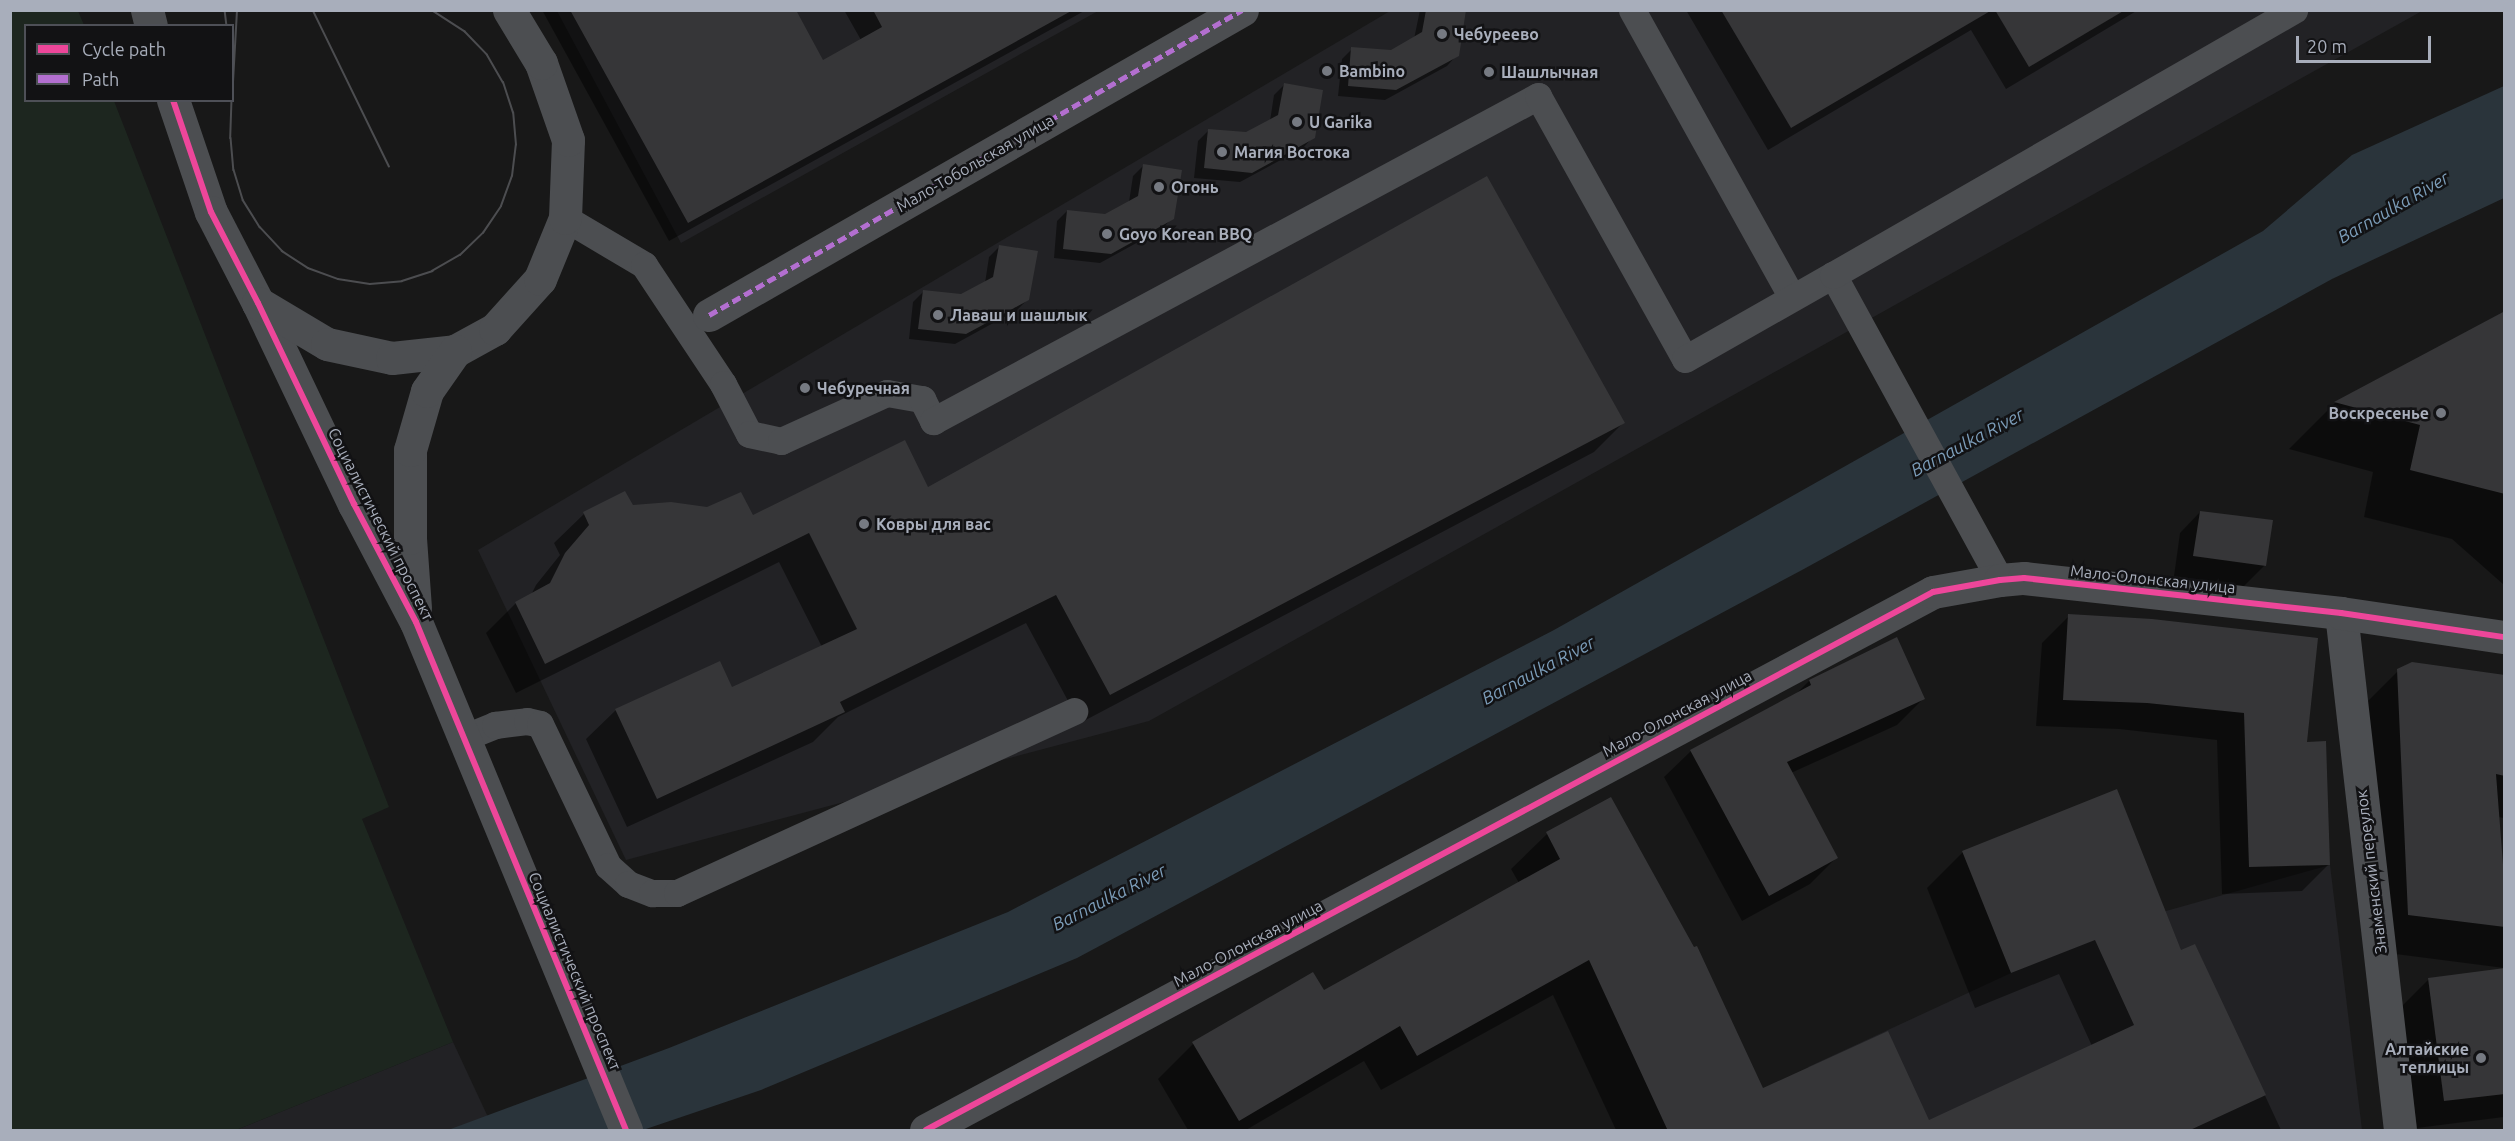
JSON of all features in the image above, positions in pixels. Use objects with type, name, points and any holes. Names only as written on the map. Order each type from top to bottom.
[{"type":"street","points":[[258,303],[327,344],[392,358],[455,351],[495,329],[540,279],[565,218],[568,140],[541,63],[509,10]]},
{"type":"street","name":"Мало-Тобольская улица","points":[[709,315],[1242,10]]},
{"type":"street","name":"Социалистический проспект","points":[[174,102],[211,212],[258,303],[354,504],[416,622],[626,1131]]},
{"type":"street","points":[[416,622],[410,538],[410,450],[427,391],[455,351]]},
{"type":"street","name":"Мало-Олонская улица","points":[[926,1131],[1933,592],[2024,578],[2341,613],[2505,636]]},
{"type":"street","name":"Знаменский переулок","points":[[2341,613],[2400,1131]]},
{"type":"lane","points":[[1632,10],[1792,297]]},
{"type":"lane","points":[[565,218],[644,265],[723,384],[749,434],[781,441],[887,393],[922,399],[933,421],[1538,96],[1685,358],[2294,10]]},
{"type":"lane","points":[[1833,275],[2000,580]]},
{"type":"lane","points":[[463,738],[495,725],[527,720],[540,724],[608,866],[628,884],[652,893],[677,893],[1074,711]]},
{"type":"shaded area","points":[[10,11],[78,11],[84,24],[24,24],[24,102],[114,102],[389,807],[362,819],[453,1042],[236,1130],[11,1130]]},
{"type":"shaded area","points":[[557,11],[1098,11],[681,243]]},
{"type":"shaded area","points":[[1390,11],[2422,11],[1149,721],[626,860],[478,550]]},
{"type":"shaded area","points":[[2330,865],[2362,1130],[1838,1130],[1808,1067],[2011,973],[2166,911]]},
{"type":"shaded area","points":[[453,1042],[494,1130],[236,1130]]},
{"type":"water","name":"Barnaulka River","points":[[2504,86],[2504,198],[2332,279],[1802,570],[1077,958],[761,1090],[643,1130],[448,1130],[669,1048],[1008,912],[1554,630],[2263,231],[2352,155]]},
{"type":"building","points":[[570,10],[796,10],[823,60],[882,27],[873,10],[1073,10],[688,223]]},
{"type":"building","points":[[1426,10],[1466,10],[1459,56],[1396,90],[1348,86],[1351,47],[1391,50],[1422,32]]},
{"type":"building","points":[[1721,10],[1992,10],[1791,128]]},
{"type":"building","points":[[1995,10],[2125,10],[2029,67]]},
{"type":"building","points":[[1284,83],[1323,90],[1315,138],[1252,173],[1204,168],[1208,129],[1246,132],[1278,115]]},
{"type":"building","points":[[1143,164],[1182,170],[1174,219],[1111,254],[1063,249],[1067,210],[1105,214],[1138,196]]},
{"type":"building","points":[[1487,176],[1625,423],[1110,695],[1056,595],[840,702],[845,712],[657,799],[615,709],[720,661],[732,687],[857,629],[809,533],[545,664],[515,602],[550,583],[565,553],[589,525],[583,512],[625,491],[633,505],[671,502],[707,507],[741,492],[753,515],[905,440],[928,487]]},
{"type":"building","points":[[999,245],[1038,251],[1029,300],[966,334],[918,329],[923,290],[961,294],[993,277]]},
{"type":"building","name":"Воскресенье","points":[[2505,311],[2505,494],[2410,470],[2420,425],[2334,402]]},
{"type":"building","points":[[2200,511],[2273,520],[2266,566],[2193,556]]},
{"type":"building","points":[[2068,614],[2152,619],[2318,638],[2307,742],[2326,741],[2330,865],[2249,867],[2244,713],[2147,703],[2063,700]]},
{"type":"building","points":[[1897,637],[1925,699],[1787,762],[1838,858],[1769,896],[1690,750],[1811,685],[1809,680]]},
{"type":"building","points":[[2412,662],[2505,675],[2505,776],[2496,774],[2505,890],[2505,927],[2408,915],[2397,669]]},
{"type":"building","points":[[2117,789],[2181,950],[2195,944],[2266,1095],[2188,1131],[1668,1131],[1589,960],[1417,1056],[1400,1026],[1239,1121],[1192,1042],[1313,972],[1324,990],[1560,859],[1546,832],[1611,797],[1694,947],[1697,946],[1763,1088],[1888,1031],[1929,1120],[2134,1025],[2095,940],[2011,973],[1962,851]]},
{"type":"building","points":[[2505,968],[2505,1094],[2444,1101],[2428,978]]},
{"type":"tram line","points":[[225,10],[227,24]]},
{"type":"tram line","points":[[234,64],[237,10]]},
{"type":"tram line","points":[[313,10],[389,166]]},
{"type":"tram line","points":[[232,102],[231,138],[234,170],[243,200],[260,227],[282,251],[308,268],[338,279],[370,284],[402,281],[432,271],[460,255],[483,233],[501,206],[512,176],[516,145],[513,113],[503,83],[487,55],[465,32],[431,10]]},
{"type":"marked path","points":[[709,315],[1242,10]]},
{"type":"cycle path","points":[[174,102],[211,212],[258,303],[354,504],[416,622],[626,1130]]},
{"type":"cycle path","points":[[926,1130],[1933,592],[2024,578],[2341,613],[2504,637]]},
{"type":"place","name":"Чебуреево","points":[[1442,34]]},
{"type":"place","name":"Bambino","points":[[1327,71]]},
{"type":"place","name":"Шашлычная","points":[[1489,72]]},
{"type":"place","name":"U Garika","points":[[1297,122]]},
{"type":"place","name":"Магия Востока","points":[[1222,152]]},
{"type":"place","name":"Огонь","points":[[1159,187]]},
{"type":"place","name":"Goyo Korean BBQ","points":[[1107,234]]},
{"type":"place","name":"Лаваш и шашлык","points":[[938,315]]},
{"type":"place","name":"Чебуречная","points":[[805,388]]},
{"type":"place","name":"Воскресенье","points":[[2441,413]]},
{"type":"place","name":"Ковры для вас","points":[[864,524]]},
{"type":"place","name":"Алтайские теплицы","points":[[2481,1058]]}]
